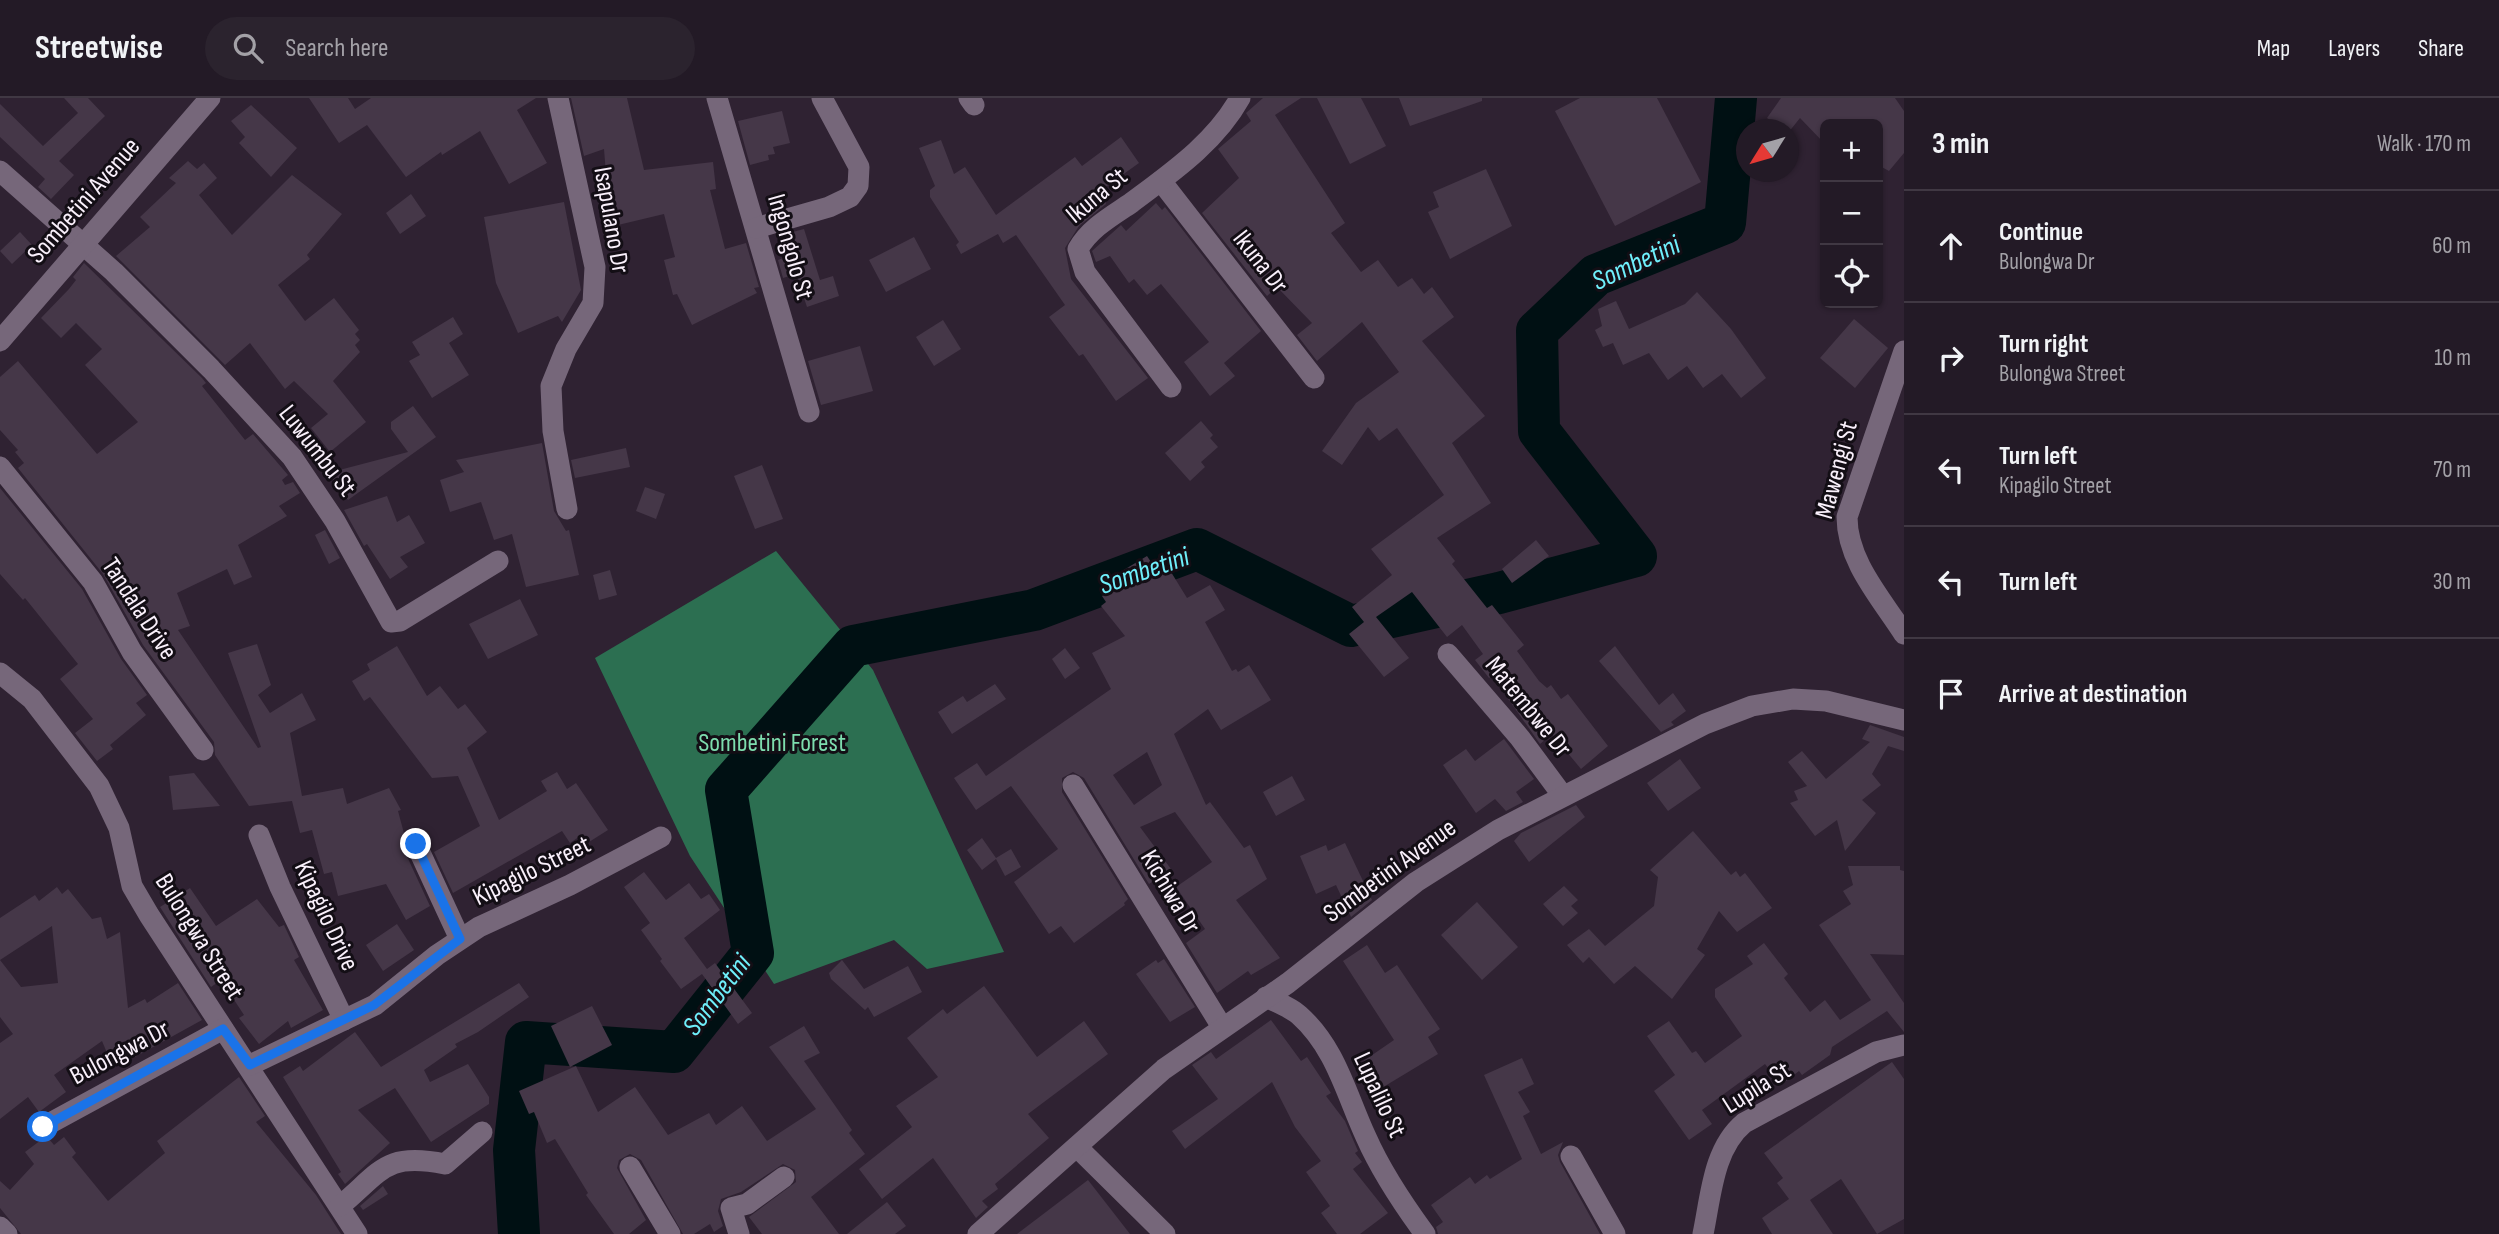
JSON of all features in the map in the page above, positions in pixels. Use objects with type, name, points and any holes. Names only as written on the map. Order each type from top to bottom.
[{"type":"street","name":"Isapulano Dr","points":[[558,98],[596,267],[593,303],[566,349],[551,386],[553,431],[567,509]]},
{"type":"street","name":"Ingongolo St","points":[[717,98],[809,412]]},
{"type":"street","points":[[756,228],[829,207],[850,197],[858,186],[859,167],[822,98]]},
{"type":"street","name":"Ikuna St","points":[[1171,387],[1085,272],[1078,249],[1094,229],[1161,181],[1212,137],[1240,98]]},
{"type":"street","name":"Sombetini Avenue","points":[[0,341],[85,245],[196,103]]},
{"type":"street","points":[[0,171],[85,245]]},
{"type":"street","name":"Ikuna Dr","points":[[1161,181],[1314,378]]},
{"type":"street","name":"Luwumbu St","points":[[85,245],[203,360],[292,457],[335,521],[391,622],[400,621],[498,561]]},
{"type":"street","name":"Mawengi St","points":[[1904,351],[1847,517],[1847,536],[1854,556],[1904,634]]},
{"type":"street","name":"Tandala Drive","points":[[0,467],[93,582],[132,652],[203,750]]},
{"type":"street","name":"Matembwe Dr","points":[[1448,654],[1520,738],[1563,796]]},
{"type":"street","name":"Bulongwa Street","points":[[0,673],[32,699],[99,786],[119,828],[132,886],[163,939],[250,1065],[358,1234]]},
{"type":"street","name":"Sombetini Avenue","points":[[978,1234],[1164,1069],[1266,997],[1449,859],[1563,796],[1705,724],[1752,706],[1793,699],[1826,701],[1904,720]]},
{"type":"street","name":"Kichiwa Dr","points":[[1073,785],[1222,1027]]},
{"type":"street","name":"Kipagilo Drive","points":[[259,835],[280,887],[344,1020]]},
{"type":"street","name":"Kipagilo Street","points":[[250,1065],[344,1020],[393,992],[460,939],[661,837]]},
{"type":"street","points":[[416,844],[460,939]]},
{"type":"street","name":"Lupalilo St","points":[[1266,997],[1298,1014],[1318,1037],[1341,1072],[1366,1139],[1403,1203],[1425,1234]]},
{"type":"street","name":"Bulongwa Dr","points":[[43,1127],[223,1029]]},
{"type":"street","name":"Lupila St","points":[[1703,1234],[1718,1163],[1733,1132],[1744,1123],[1877,1052],[1904,1045]]},
{"type":"street","points":[[340,1206],[387,1165],[403,1158],[444,1164],[482,1132]]},
{"type":"street","points":[[1077,1147],[1165,1234]]},
{"type":"street","points":[[1571,1156],[1615,1234]]},
{"type":"street","points":[[630,1167],[670,1234]]},
{"type":"street","points":[[739,1234],[731,1208],[747,1204],[784,1177]]},
{"type":"street","points":[[0,1227],[7,1234]]},
{"type":"green space","name":"Sombetini Forest","points":[[776,551],[873,670],[1004,952],[927,969],[894,940],[774,984],[690,856],[595,658]]},
{"type":"building","points":[[64,98],[88,98],[105,116],[59,161],[74,175],[51,199],[38,187],[45,179],[0,137],[0,104],[43,146],[78,113]]},
{"type":"building","points":[[309,98],[348,98],[355,109],[371,98],[536,98],[517,110],[547,163],[509,184],[480,131],[442,155],[441,152],[406,177],[367,125],[339,143]]},
{"type":"building","points":[[571,98],[627,98],[644,170],[713,162],[716,189],[710,190],[725,249],[746,243],[759,287],[754,288],[757,293],[692,325],[677,294],[673,295],[664,260],[675,257],[664,214],[618,225],[606,174],[604,149],[584,156]]},
{"type":"building","points":[[1263,98],[1301,98],[1275,115],[1345,223],[1331,233],[1361,272],[1378,260],[1398,287],[1412,278],[1424,294],[1432,287],[1454,317],[1422,341],[1485,416],[1452,443],[1491,503],[1437,538],[1455,561],[1452,564],[1487,608],[1492,605],[1524,645],[1517,651],[1539,681],[1547,688],[1551,685],[1561,699],[1568,694],[1608,746],[1581,769],[1552,734],[1540,744],[1492,676],[1489,678],[1475,660],[1483,654],[1462,625],[1447,637],[1412,592],[1376,617],[1409,658],[1384,677],[1349,634],[1364,622],[1352,607],[1392,575],[1371,549],[1444,495],[1397,428],[1379,441],[1368,427],[1342,465],[1322,451],[1356,403],[1399,372],[1362,322],[1317,361],[1297,335],[1312,323],[1277,287],[1267,296],[1202,213],[1239,178],[1218,149],[1251,121],[1246,113]]},
{"type":"building","points":[[1317,98],[1361,98],[1386,146],[1350,164]]},
{"type":"building","points":[[1399,98],[1482,98],[1482,101],[1410,126]]},
{"type":"building","points":[[1580,98],[1657,98],[1701,182],[1615,226],[1555,111]]},
{"type":"building","points":[[1781,98],[1895,98],[1904,111],[1904,153],[1889,171],[1883,168],[1883,119],[1820,119],[1820,139],[1800,118],[1767,118]]},
{"type":"building","points":[[251,105],[297,148],[271,177],[239,143],[245,137],[231,121]]},
{"type":"building","points":[[782,111],[790,143],[773,147],[775,154],[768,155],[769,160],[750,165],[738,121]]},
{"type":"building","points":[[1121,137],[1139,163],[1100,191],[1106,204],[1079,226],[1065,248],[1071,279],[1148,378],[1116,401],[1083,354],[1079,356],[1049,317],[1065,305],[1016,235],[1003,243],[998,234],[961,254],[956,245],[959,242],[930,197],[930,190],[935,186],[919,148],[941,140],[954,174],[965,167],[996,215],[1075,157],[1082,166]]},
{"type":"building","points":[[188,161],[197,169],[204,163],[217,178],[199,195],[232,235],[292,175],[342,214],[307,255],[310,259],[278,285],[305,321],[334,298],[359,330],[355,334],[360,340],[355,345],[360,352],[333,381],[366,422],[330,452],[311,428],[328,414],[294,381],[285,389],[250,343],[225,365],[116,256],[150,227],[140,217],[176,183],[169,178]]},
{"type":"building","points":[[1486,169],[1512,226],[1450,259],[1428,212],[1439,207],[1433,192]]},
{"type":"building","points":[[411,194],[426,216],[400,234],[386,213]]},
{"type":"building","points":[[564,202],[581,290],[562,322],[558,316],[518,333],[496,283],[484,217]]},
{"type":"building","points":[[1156,203],[1162,210],[1165,207],[1261,331],[1224,363],[1235,376],[1210,396],[1184,362],[1209,342],[1161,284],[1147,295],[1134,279],[1129,283],[1110,256],[1096,262],[1092,251],[1121,225],[1126,231]]},
{"type":"building","points":[[804,229],[820,280],[833,276],[839,296],[807,307],[796,274],[783,278],[778,260],[791,255],[785,234]]},
{"type":"building","points":[[20,232],[32,245],[12,264],[0,251]]},
{"type":"building","points":[[914,237],[931,269],[886,292],[869,260]]},
{"type":"building","points":[[84,263],[202,378],[206,383],[202,386],[245,440],[253,434],[288,475],[282,480],[285,485],[293,482],[300,493],[279,506],[287,516],[238,545],[252,577],[234,585],[227,569],[177,593],[190,626],[178,630],[258,748],[261,747],[228,653],[257,644],[271,685],[258,695],[270,713],[302,693],[316,720],[290,733],[302,796],[343,788],[347,804],[389,788],[401,810],[398,811],[405,837],[404,850],[430,906],[406,920],[386,884],[338,896],[332,872],[324,874],[312,830],[300,833],[292,801],[249,806],[215,755],[214,742],[143,645],[103,574],[18,468],[24,463],[15,452],[18,450],[0,430],[0,377],[18,361],[97,454],[138,422],[85,365],[102,349],[76,323],[61,338],[41,318],[69,289],[76,280],[73,277]]},
{"type":"building","points":[[1697,292],[1731,329],[1766,378],[1741,398],[1722,374],[1703,388],[1687,366],[1668,380],[1649,353],[1623,365],[1613,343],[1603,347],[1595,330],[1602,326],[1598,309],[1616,301],[1629,329],[1685,304]]},
{"type":"building","points":[[453,317],[463,334],[449,343],[469,375],[432,398],[409,361],[420,355],[412,342]]},
{"type":"building","points":[[1854,319],[1888,348],[1855,388],[1820,358]]},
{"type":"building","points":[[943,320],[961,349],[934,366],[916,337]]},
{"type":"building","points":[[860,346],[873,391],[821,405],[808,361]]},
{"type":"building","points":[[413,406],[436,437],[348,500],[328,473],[408,452],[391,429],[391,422]]},
{"type":"building","points":[[1201,421],[1213,435],[1210,438],[1218,447],[1201,462],[1205,467],[1190,481],[1165,453]]},
{"type":"building","points":[[542,443],[554,511],[566,531],[569,530],[579,575],[526,587],[512,534],[494,540],[481,502],[450,512],[440,480],[464,472],[456,460]]},
{"type":"building","points":[[626,448],[630,467],[575,478],[571,460]]},
{"type":"building","points":[[762,465],[783,519],[755,529],[734,476]]},
{"type":"building","points":[[645,487],[665,494],[656,519],[636,511]]},
{"type":"building","points":[[0,488],[82,589],[121,659],[147,695],[136,703],[146,715],[110,745],[113,749],[97,761],[75,733],[93,719],[60,679],[78,664],[25,598],[23,600],[0,574]]},
{"type":"building","points":[[387,496],[397,522],[409,515],[425,543],[400,557],[408,567],[390,579],[367,544],[364,546],[344,510]]},
{"type":"building","points":[[325,530],[340,558],[329,564],[315,535]]},
{"type":"building","points":[[1536,540],[1549,556],[1512,583],[1502,569]]},
{"type":"building","points":[[1147,556],[1153,565],[1163,559],[1187,598],[1210,585],[1225,610],[1205,622],[1232,671],[1236,669],[1238,672],[1249,665],[1271,700],[1221,730],[1208,709],[1174,734],[1206,805],[1210,802],[1244,848],[1250,845],[1267,879],[1236,900],[1280,958],[1251,975],[1248,971],[1217,993],[1186,943],[1205,929],[1176,887],[1212,862],[1175,812],[1140,827],[1171,869],[1149,884],[1084,778],[1073,772],[1062,778],[1062,792],[1128,899],[1125,905],[1074,943],[1061,926],[1049,934],[1014,882],[1058,849],[1011,786],[976,810],[954,778],[977,763],[986,776],[1111,689],[1092,653],[1125,636],[1101,606],[1106,602],[1102,596],[1126,578],[1122,571]],"holes":[[[1147,752],[1162,785],[1134,805],[1113,775]]]},
{"type":"building","points":[[610,570],[617,595],[599,600],[593,575]]},
{"type":"building","points":[[520,599],[538,635],[488,659],[469,624]]},
{"type":"building","points":[[397,646],[427,696],[440,686],[458,709],[465,704],[487,732],[467,748],[499,820],[547,791],[541,781],[557,772],[567,789],[576,783],[608,830],[589,842],[583,834],[570,843],[562,831],[453,893],[434,852],[480,826],[458,776],[432,778],[370,697],[364,701],[352,681],[370,670],[367,664]]},
{"type":"building","points":[[1615,646],[1659,705],[1673,693],[1686,711],[1671,722],[1674,725],[1661,732],[1599,661]]},
{"type":"building","points":[[1065,648],[1080,668],[1065,679],[1052,659]]},
{"type":"building","points":[[995,684],[1006,699],[952,734],[938,712],[963,696],[967,702]]},
{"type":"building","points":[[1870,725],[1904,737],[1904,751],[1888,746],[1872,774],[1881,785],[1862,800],[1876,813],[1845,851],[1837,820],[1815,836],[1790,803],[1798,800],[1794,791],[1807,786],[1788,762],[1802,751],[1826,779],[1870,742],[1862,739]]},
{"type":"building","points":[[1504,739],[1534,779],[1516,792],[1523,802],[1506,811],[1495,799],[1476,813],[1443,765],[1466,749],[1475,761]]},
{"type":"building","points":[[1680,759],[1701,788],[1668,811],[1647,783]]},
{"type":"building","points":[[194,773],[220,806],[173,810],[169,776]]},
{"type":"building","points":[[1292,776],[1305,800],[1276,816],[1263,792]]},
{"type":"building","points":[[1576,805],[1585,817],[1529,862],[1514,841],[1521,833]]},
{"type":"building","points":[[1693,831],[1731,875],[1736,871],[1740,877],[1745,873],[1772,908],[1737,932],[1719,911],[1697,949],[1705,955],[1672,999],[1635,966],[1614,984],[1589,957],[1583,963],[1567,945],[1589,929],[1605,946],[1654,906],[1658,877],[1650,870]]},
{"type":"building","points":[[982,838],[996,858],[1011,849],[1021,867],[1005,876],[996,859],[982,870],[967,850]]},
{"type":"building","points":[[1345,843],[1372,900],[1351,917],[1336,885],[1316,894],[1300,856],[1326,845],[1328,851]]},
{"type":"building","points":[[1848,866],[1900,866],[1900,870],[1904,871],[1904,955],[1870,954],[1904,1003],[1904,1032],[1887,1011],[1832,1047],[1830,1055],[1802,1075],[1799,1071],[1781,1085],[1765,1064],[1702,1110],[1712,1124],[1689,1140],[1654,1091],[1675,1075],[1647,1036],[1669,1021],[1692,1053],[1696,1051],[1705,1063],[1742,1036],[1715,997],[1715,989],[1753,964],[1747,956],[1764,943],[1788,974],[1784,978],[1810,1012],[1825,1000],[1840,1020],[1871,1000],[1819,925],[1851,904],[1843,891],[1853,885]]},
{"type":"building","points":[[644,872],[666,900],[689,883],[701,899],[709,894],[720,910],[684,938],[707,969],[715,963],[752,1013],[738,1024],[702,974],[681,989],[660,961],[662,959],[641,930],[650,923],[624,887]]},
{"type":"building","points":[[1564,886],[1578,900],[1571,906],[1578,913],[1563,926],[1543,904]]},
{"type":"building","points":[[57,887],[62,894],[68,889],[92,919],[101,917],[107,939],[120,932],[128,1008],[145,999],[147,1003],[178,983],[202,1020],[135,1057],[132,1051],[110,1060],[102,1041],[54,1075],[66,1092],[39,1112],[28,1097],[0,1119],[0,1043],[13,1034],[0,1017],[0,960],[0,918],[35,895],[39,901]],"holes":[[[52,926],[58,983],[21,987],[0,960]]]},
{"type":"building","points":[[190,888],[216,926],[257,899],[279,927],[284,925],[299,957],[294,960],[323,1010],[291,1028],[288,1021],[259,1044],[239,1018],[244,1015],[221,980],[211,987],[160,907]]},
{"type":"building","points":[[1477,902],[1518,947],[1482,980],[1441,935]]},
{"type":"building","points":[[397,924],[414,950],[383,971],[366,945]]},
{"type":"building","points":[[1367,945],[1385,973],[1397,965],[1440,1029],[1428,1037],[1438,1054],[1380,1089],[1362,1062],[1394,1040],[1343,961]]},
{"type":"building","points":[[1164,959],[1195,1007],[1170,1022],[1136,974],[1156,960],[1158,963]]},
{"type":"building","points":[[842,960],[864,989],[908,966],[922,992],[874,1017],[868,1007],[865,1010],[831,979],[829,973]]},
{"type":"building","points":[[519,983],[529,997],[478,1032],[455,1044],[457,1047],[424,1070],[430,1082],[468,1064],[489,1097],[489,1104],[431,1142],[395,1088],[358,1110],[390,1143],[345,1184],[338,1174],[341,1172],[283,1077],[300,1066],[303,1071],[355,1032],[381,1067]]},
{"type":"building","points":[[984,986],[1037,1057],[1084,1021],[1108,1054],[1028,1114],[1049,1138],[995,1184],[998,1189],[982,1201],[988,1207],[976,1218],[933,1158],[882,1199],[859,1169],[912,1127],[896,1106],[938,1077],[907,1038],[943,1009],[947,1014]]},
{"type":"building","points":[[592,1006],[612,1045],[570,1067],[551,1026]]},
{"type":"building","points":[[1271,1020],[1301,1061],[1307,1057],[1331,1093],[1326,1096],[1345,1121],[1358,1151],[1355,1153],[1362,1162],[1353,1169],[1388,1213],[1360,1234],[1337,1234],[1321,1213],[1330,1206],[1306,1172],[1321,1161],[1295,1127],[1272,1082],[1185,1149],[1172,1131],[1218,1099],[1192,1065],[1211,1052],[1216,1059]]},
{"type":"building","points":[[804,1026],[820,1053],[804,1061],[852,1130],[849,1133],[865,1154],[811,1197],[839,1234],[762,1234],[749,1217],[796,1182],[795,1170],[783,1164],[741,1192],[721,1199],[718,1211],[723,1226],[714,1232],[710,1224],[694,1234],[683,1234],[641,1160],[630,1154],[619,1160],[617,1168],[646,1220],[629,1234],[614,1234],[586,1195],[588,1193],[555,1139],[547,1143],[534,1112],[529,1114],[519,1091],[576,1066],[598,1112],[635,1087],[668,1135],[709,1113],[716,1125],[742,1106],[767,1141],[816,1109],[769,1047]]},
{"type":"building","points":[[1522,1058],[1534,1084],[1518,1092],[1530,1112],[1523,1116],[1541,1154],[1563,1142],[1558,1155],[1560,1162],[1600,1234],[1438,1234],[1436,1227],[1443,1222],[1431,1205],[1470,1177],[1475,1184],[1487,1175],[1490,1179],[1522,1159],[1484,1075]]},
{"type":"building","points":[[1892,1062],[1904,1079],[1904,1219],[1877,1234],[1841,1179],[1810,1200],[1833,1234],[1772,1234],[1762,1218],[1789,1199],[1777,1183],[1783,1178],[1764,1153]]},
{"type":"building","points":[[239,1077],[265,1116],[256,1122],[316,1195],[341,1234],[21,1234],[0,1208],[0,1181],[10,1190],[34,1164],[25,1152],[41,1140],[49,1139],[54,1145],[64,1137],[76,1153],[72,1157],[108,1201],[165,1153],[157,1141]]},
{"type":"building","points":[[1088,1180],[1130,1234],[1017,1234]]},
{"type":"building","points":[[383,1186],[388,1194],[363,1210],[360,1206]]},
{"type":"building","points":[[887,1202],[906,1226],[895,1234],[847,1234]]},
{"type":"waterway","name":"Sombetini","points":[[519,1234],[514,1150],[526,1042],[674,1052],[753,953],[726,790],[853,646],[1034,610],[1197,549],[1351,626],[1499,593],[1636,556],[1539,431],[1537,331],[1596,275],[1725,223],[1736,98]]},
{"type":"route","points":[[43,1127],[223,1029],[250,1065],[374,1005],[393,992],[460,939],[416,844]]}]
